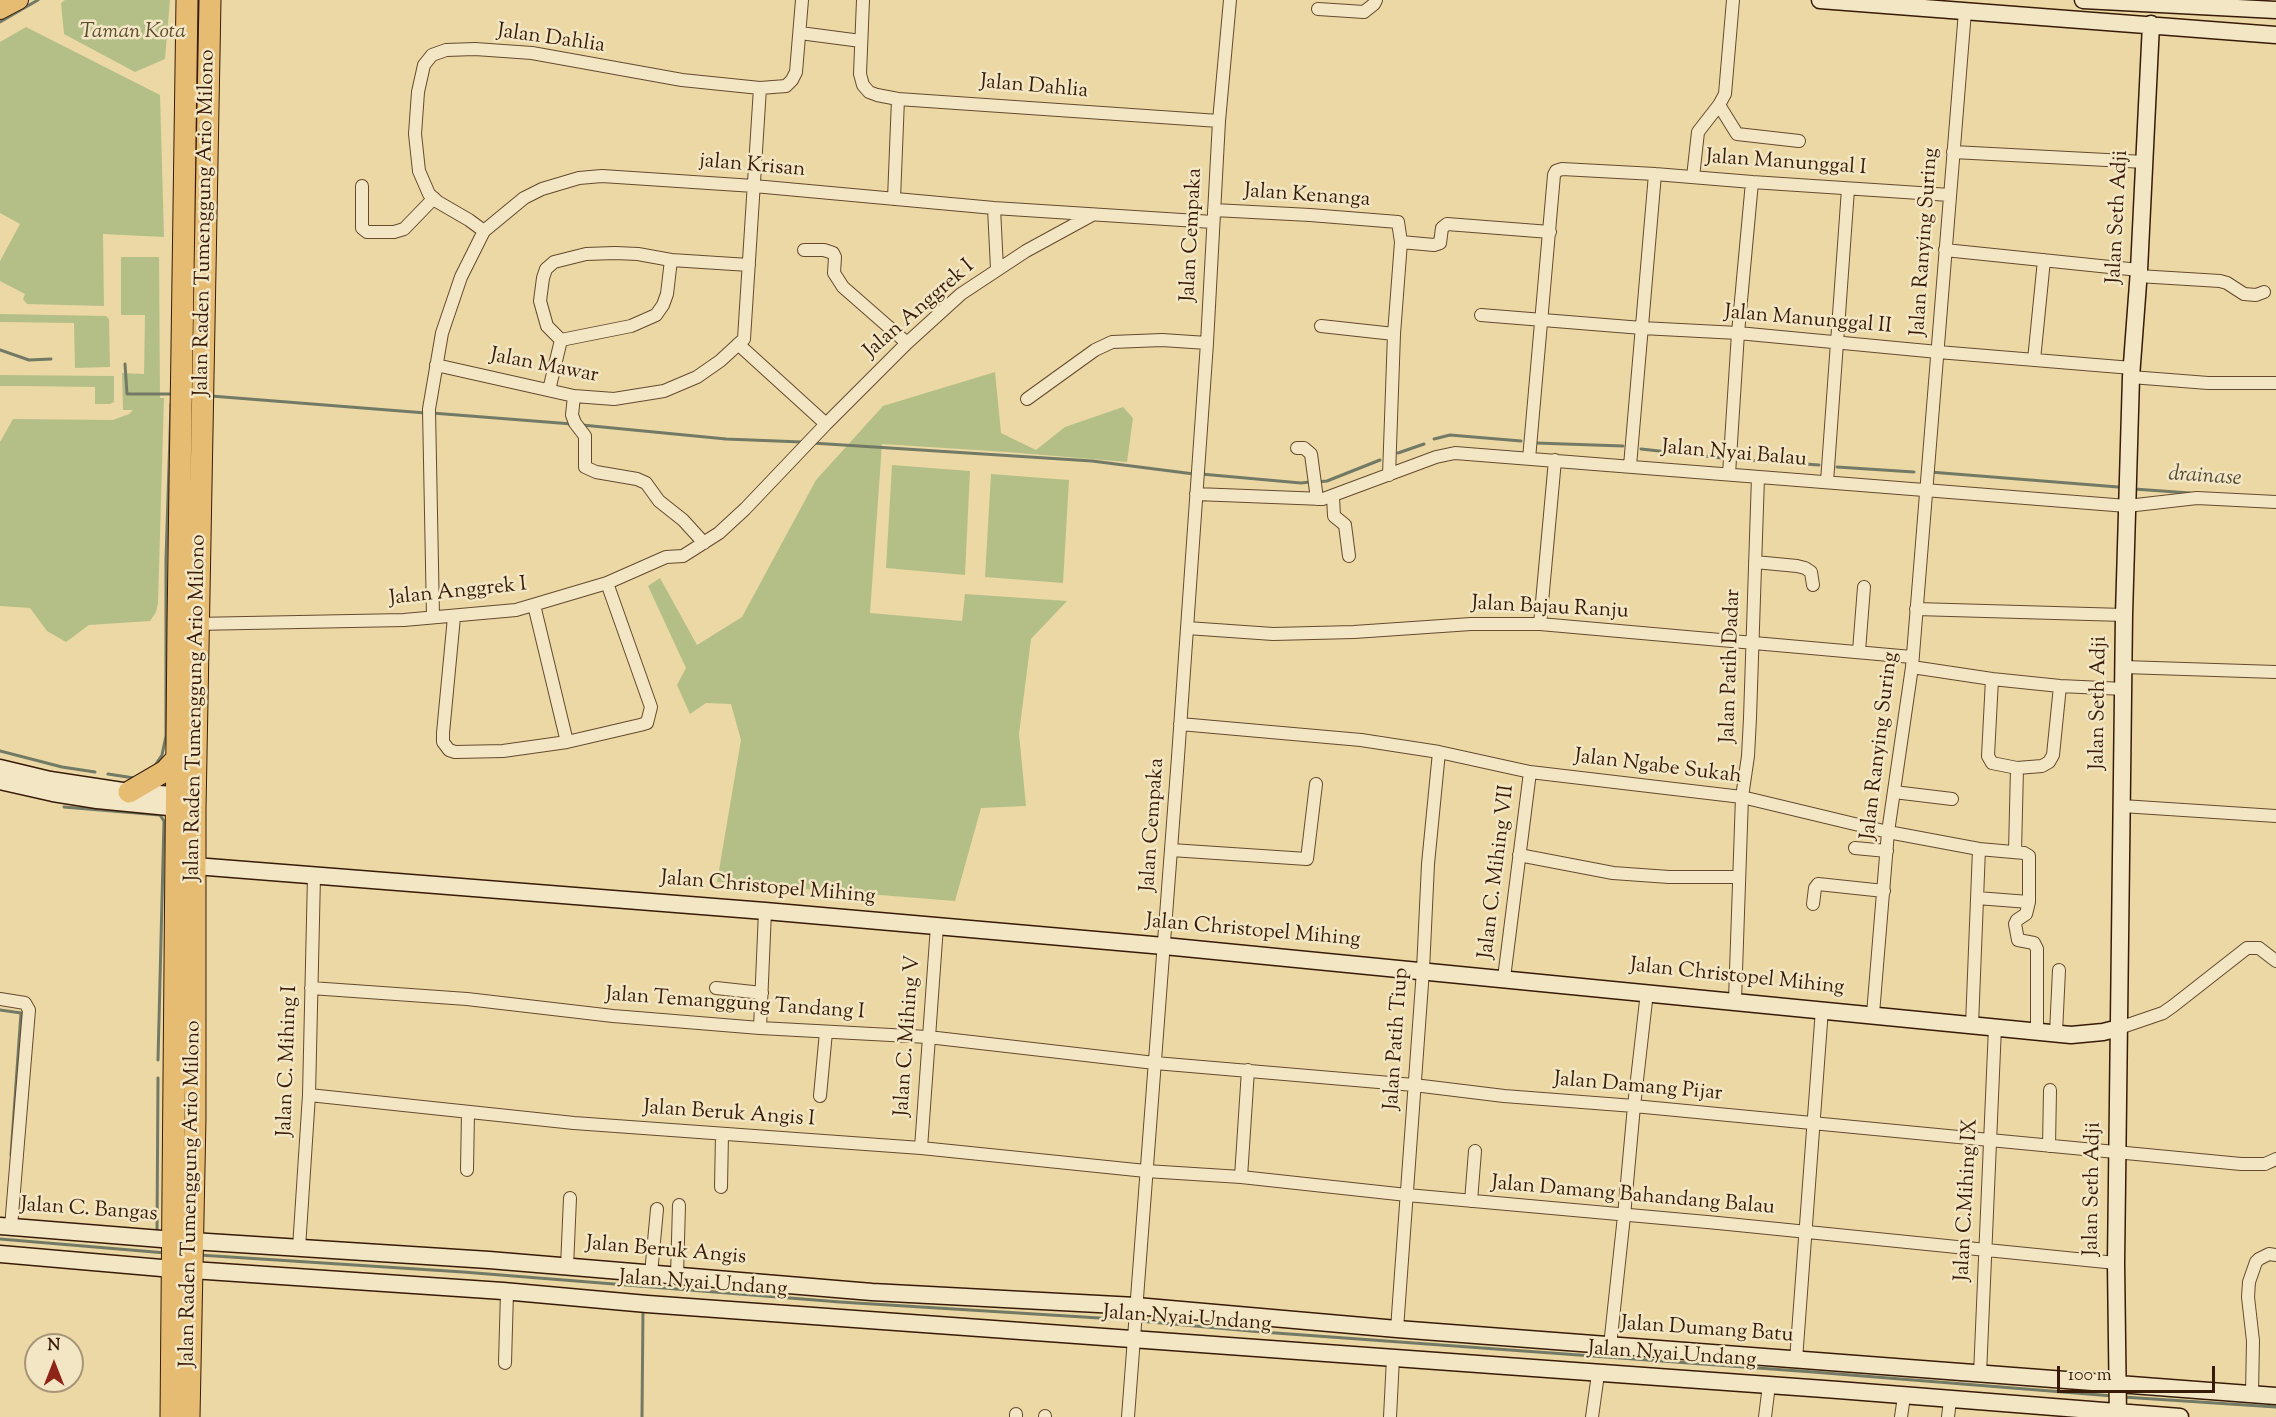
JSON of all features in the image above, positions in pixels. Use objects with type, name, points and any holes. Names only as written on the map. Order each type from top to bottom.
[{"type":"highway","points":[[187,1],[209,0]]},
{"type":"highway","name":"Jalan Raden Tumenggung Ario Milono","points":[[185,1017],[195,866],[177,758],[188,624],[209,0]]},
{"type":"highway","name":"Jalan Raden Tumenggung Ario Milono","points":[[187,1],[188,624],[181,1375],[189,1417]]},
{"type":"highway","points":[[129,792],[165,771],[177,758]]},
{"type":"highway","name":"Jalan Raden Tumenggung Ario Milono","points":[[171,1417],[181,1375]]},
{"type":"main road","points":[[0,10],[19,0]]},
{"type":"street","name":"Jalan Dahlia","points":[[434,198],[425,186],[417,156],[415,134],[418,92],[424,65],[432,55],[446,50],[532,54],[682,80],[760,88],[786,86],[792,80],[798,58],[802,0]]},
{"type":"street","name":"Jalan Dahlia","points":[[863,0],[860,74],[863,85],[869,92],[898,99],[1219,121]]},
{"type":"street","name":"Jalan Cempaka","points":[[1128,1417],[1187,628],[1207,343],[1219,121],[1230,0]]},
{"type":"street","points":[[1318,9],[1364,12],[1376,0]]},
{"type":"street","points":[[1693,177],[1698,132],[1725,94],[1733,0]]},
{"type":"street","points":[[1820,0],[2276,35]]},
{"type":"street","points":[[2083,0],[2259,4],[2276,10]]},
{"type":"street","name":"Jalan Ranying Suring","points":[[1874,1014],[1888,832],[1912,662],[1965,11]]},
{"type":"street","name":"Jalan Seth Adji","points":[[2118,1413],[2116,1263],[2124,615],[2131,373],[2139,273],[2151,24]]},
{"type":"street","points":[[800,33],[861,41]]},
{"type":"street","points":[[760,88],[744,339],[738,344],[822,429]]},
{"type":"street","points":[[894,199],[898,99]]},
{"type":"street","points":[[1719,105],[1737,134],[1799,141]]},
{"type":"street","points":[[1953,152],[2145,162]]},
{"type":"street","name":"Jalan Manunggal I","points":[[1550,232],[1554,175],[1556,171],[1562,169],[1950,195]]},
{"type":"street","points":[[1631,459],[1655,174]]},
{"type":"street","name":"jalan Krisan","points":[[433,617],[429,406],[436,365],[448,311],[461,277],[484,231],[524,198],[542,189],[579,178],[602,176],[754,186],[994,208],[1093,214],[1214,216]]},
{"type":"street","points":[[1729,468],[1738,333],[1752,182]]},
{"type":"street","points":[[362,186],[362,228],[367,232],[394,232],[404,229],[434,198],[484,231]]},
{"type":"street","points":[[1828,475],[1848,189]]},
{"type":"street","points":[[994,208],[997,269]]},
{"type":"street","name":"Jalan Anggrek I","points":[[188,624],[363,622],[516,610],[607,583],[666,557],[683,556],[704,543],[746,509],[907,343],[961,294],[997,269],[1093,214]]},
{"type":"street","name":"Jalan Kenanga","points":[[1214,216],[1310,215],[1398,222],[1401,242]]},
{"type":"street","points":[[1389,468],[1394,334],[1401,242],[1434,245],[1440,243],[1442,228],[1447,224],[1550,232],[1530,452]]},
{"type":"street","points":[[804,250],[824,250],[833,253],[834,273],[843,287],[907,343]]},
{"type":"street","points":[[1946,250],[2220,281],[2227,283],[2239,293],[2256,295],[2264,292]]},
{"type":"street","points":[[561,340],[547,326],[540,301],[546,269],[554,262],[586,254],[615,253],[638,254],[671,260],[749,265]]},
{"type":"street","points":[[561,340],[631,326],[656,315],[667,294],[671,260]]},
{"type":"street","points":[[2034,360],[2043,260]]},
{"type":"street","name":"Jalan Manunggal II","points":[[1481,315],[1738,333],[2034,360],[2208,383],[2276,383]]},
{"type":"street","points":[[1321,326],[1394,334]]},
{"type":"street","points":[[549,390],[561,340]]},
{"type":"street","points":[[1027,399],[1095,350],[1112,342],[1162,340],[1207,343]]},
{"type":"street","name":"Jalan Mawar","points":[[436,365],[574,396],[614,399],[664,391],[709,370],[738,344]]},
{"type":"street","points":[[574,396],[572,415],[585,436],[584,463],[587,468],[646,483],[659,501],[683,520],[704,543]]},
{"type":"street","points":[[1297,448],[1304,448],[1311,454],[1317,492]]},
{"type":"street","name":"Jalan Nyai Balau","points":[[1196,483],[1317,492],[1333,497],[1389,468],[1446,454],[1530,452],[1556,460],[1631,459],[1729,468],[1758,477],[1828,475],[2127,498],[2197,498],[2276,502]]},
{"type":"street","points":[[1540,624],[1556,460]]},
{"type":"street","name":"Jalan Patih Dadar","points":[[1735,1000],[1742,797],[1748,756],[1758,477]]},
{"type":"street","points":[[1333,497],[1334,516],[1345,525],[1349,556]]},
{"type":"street","points":[[1755,562],[1805,568],[1811,572],[1813,585]]},
{"type":"street","points":[[454,616],[442,733],[443,742],[449,750],[455,752],[503,751],[567,742],[647,723],[651,715],[651,707],[607,583]]},
{"type":"street","points":[[1859,651],[1864,587]]},
{"type":"street","points":[[534,605],[567,742]]},
{"type":"street","points":[[1916,609],[2124,615]]},
{"type":"street","name":"Jalan Bajau Ranju","points":[[1187,628],[1273,634],[1354,632],[1471,624],[1540,624],[1859,651],[1992,679],[2060,686],[2124,689]]},
{"type":"street","points":[[2124,667],[2276,672]]},
{"type":"street","points":[[1992,679],[1988,756],[1992,763],[2017,768],[2042,766],[2049,762],[2053,755],[2060,686]]},
{"type":"street","name":"Jalan Ngabe Sukah","points":[[1180,724],[1361,740],[1439,752],[1530,772],[1742,797],[1888,832],[1979,849],[2015,852]]},
{"type":"street","name":"Jalan Patih Tiup","points":[[1397,1329],[1423,970],[1428,864],[1439,752]]},
{"type":"street","points":[[0,768],[50,780],[186,802]]},
{"type":"street","points":[[2017,768],[2015,852],[2029,856],[2030,902],[2026,914],[2015,924],[2018,939],[2034,943],[2037,949],[2037,1031]]},
{"type":"street","name":"Jalan C. Mihing VII","points":[[1504,978],[1530,772]]},
{"type":"street","points":[[0,781],[86,798],[186,802]]},
{"type":"street","points":[[1171,850],[1307,859],[1316,784]]},
{"type":"street","points":[[1894,792],[1952,799]]},
{"type":"street","points":[[2122,806],[2276,816]]},
{"type":"street","points":[[1855,848],[1887,851]]},
{"type":"street","points":[[1972,1025],[1979,849]]},
{"type":"street","points":[[1519,855],[1613,873],[1669,877],[1739,877]]},
{"type":"street","name":"Jalan Christopel Mihing","points":[[195,866],[765,911],[1164,946],[2056,1033],[2084,1034],[2119,1028],[2163,1013],[2247,948],[2259,948],[2276,961]]},
{"type":"street","name":"Jalan C. Mihing I","points":[[299,1248],[309,1095],[314,876]]},
{"type":"street","points":[[1813,904],[1815,888],[1818,884],[1884,891]]},
{"type":"street","points":[[1977,898],[2030,902]]},
{"type":"street","points":[[760,1028],[765,911]]},
{"type":"street","name":"Jalan C. Mihing V","points":[[921,1148],[937,926]]},
{"type":"street","points":[[2056,1033],[2059,970]]},
{"type":"street","name":"Jalan Temanggung Tandang I","points":[[311,988],[467,999],[613,1016],[760,1028],[928,1038],[1155,1063]]},
{"type":"street","points":[[716,988],[762,993]]},
{"type":"street","points":[[1610,1346],[1647,992]]},
{"type":"street","points":[[0,999],[25,1003],[29,1010],[5,1227]]},
{"type":"street","points":[[1796,1360],[1822,1009]]},
{"type":"street","name":"Jalan C.Mihing IX","points":[[1980,1374],[1995,1027]]},
{"type":"street","points":[[820,1096],[826,1032]]},
{"type":"street","name":"Jalan Damang Pijar","points":[[1155,1063],[1414,1085],[1504,1096],[1634,1106],[2241,1164],[2265,1164],[2276,1159]]},
{"type":"street","points":[[1241,1178],[1248,1070]]},
{"type":"street","points":[[2049,1146],[2050,1090]]},
{"type":"street","name":"Jalan Beruk Angis I","points":[[309,1095],[574,1123],[921,1148],[1146,1171]]},
{"type":"street","points":[[467,1170],[468,1112]]},
{"type":"street","points":[[721,1187],[722,1134]]},
{"type":"street","points":[[1472,1202],[1475,1151]]},
{"type":"street","name":"Jalan Damang Bahandang Balau","points":[[1146,1171],[1241,1178],[2116,1263]]},
{"type":"street","points":[[567,1266],[570,1198]]},
{"type":"street","points":[[677,1276],[679,1205]]},
{"type":"street","points":[[651,1274],[657,1209]]},
{"type":"street","name":"Jalan C. Bangas","points":[[5,1227],[144,1238],[181,1253]]},
{"type":"street","name":"Jalan Beruk Angis","points":[[181,1253],[299,1248],[567,1266],[872,1292],[1136,1308]]},
{"type":"street","points":[[0,1254],[181,1253]]},
{"type":"street","name":"Jalan Nyai Undang","points":[[181,1253],[507,1292],[641,1304],[1133,1337],[2180,1417]]},
{"type":"street","points":[[2252,1394],[2253,1341],[2248,1297],[2249,1282],[2259,1259],[2269,1254],[2276,1255]]},
{"type":"street","points":[[505,1364],[507,1292]]},
{"type":"street","name":"Jalan Dumang Batu","points":[[1136,1308],[1980,1374],[2119,1387],[2276,1396]]},
{"type":"street","points":[[1390,1417],[1393,1358]]},
{"type":"street","points":[[1592,1417],[1598,1374]]},
{"type":"street","points":[[1765,1417],[1769,1385]]},
{"type":"street","points":[[1901,1417],[1904,1396]]},
{"type":"street","points":[[1948,1417],[1950,1400]]},
{"type":"green space","name":"Taman Kota","points":[[65,0],[170,0],[165,59],[135,72],[64,34],[61,3]]},
{"type":"green space","points":[[26,27],[160,95],[164,237],[103,234],[104,306],[27,304],[23,299],[25,294],[0,281],[0,261],[20,224],[0,213],[0,42]]},
{"type":"green space","points":[[121,257],[159,257],[160,398],[164,398],[158,603],[156,612],[150,621],[89,625],[66,642],[47,631],[30,608],[0,606],[0,442],[13,419],[113,420],[133,410],[123,410],[122,373],[144,374],[145,315],[121,315]]},
{"type":"green space","points":[[0,314],[106,316],[109,319],[110,367],[75,368],[74,323],[0,322]]},
{"type":"green space","points":[[995,372],[1001,433],[1036,450],[1065,427],[1123,407],[1133,418],[1127,462],[882,444],[870,613],[962,621],[965,594],[1067,601],[1031,639],[1019,734],[1026,806],[981,808],[955,901],[717,882],[741,740],[731,704],[706,703],[690,714],[677,685],[686,668],[648,586],[660,578],[697,645],[742,617],[816,480],[883,406]]},
{"type":"green space","points":[[0,375],[114,376],[114,402],[95,404],[95,387],[0,386]]},
{"type":"green space","points":[[892,465],[970,471],[965,575],[886,568]]},
{"type":"green space","points":[[991,474],[1069,480],[1063,583],[985,577]]},
{"type":"waterway","points":[[0,22],[38,0]]},
{"type":"waterway","points":[[0,350],[29,360],[51,359]]},
{"type":"waterway","points":[[125,364],[127,394],[171,394]]},
{"type":"waterway","points":[[211,396],[426,413]]},
{"type":"waterway","points":[[154,767],[162,755],[166,736],[166,559],[171,404]]},
{"type":"waterway","points":[[432,413],[572,424]]},
{"type":"waterway","points":[[582,425],[726,439],[802,442]]},
{"type":"waterway","points":[[1434,439],[1450,435],[1521,441]]},
{"type":"waterway","points":[[812,443],[1092,461],[1194,474]]},
{"type":"waterway","points":[[1536,443],[1623,446]]},
{"type":"waterway","points":[[1398,453],[1424,444]]},
{"type":"waterway","points":[[1641,449],[1722,458]]},
{"type":"waterway","points":[[1734,459],[1819,465]]},
{"type":"waterway","points":[[1317,482],[1327,481],[1380,460]]},
{"type":"waterway","points":[[1837,467],[1914,472]]},
{"type":"waterway","points":[[1930,472],[2118,487]]},
{"type":"waterway","points":[[1201,474],[1310,482]]},
{"type":"waterway","name":"drainase","points":[[2134,489],[2190,493]]},
{"type":"waterway","points":[[0,751],[62,767],[95,772]]},
{"type":"waterway","points":[[108,774],[134,778]]},
{"type":"waterway","points":[[64,807],[160,815],[164,821],[158,1060]]},
{"type":"waterway","points":[[0,1010],[21,1013],[11,1155]]},
{"type":"waterway","points":[[157,1232],[158,1078]]},
{"type":"waterway","points":[[0,1239],[166,1253]]},
{"type":"waterway","points":[[199,1255],[463,1272],[840,1302],[1132,1320]]},
{"type":"waterway","points":[[642,1417],[643,1308]]},
{"type":"waterway","points":[[1139,1321],[2113,1396]]},
{"type":"waterway","points":[[2123,1397],[2276,1407]]}]
